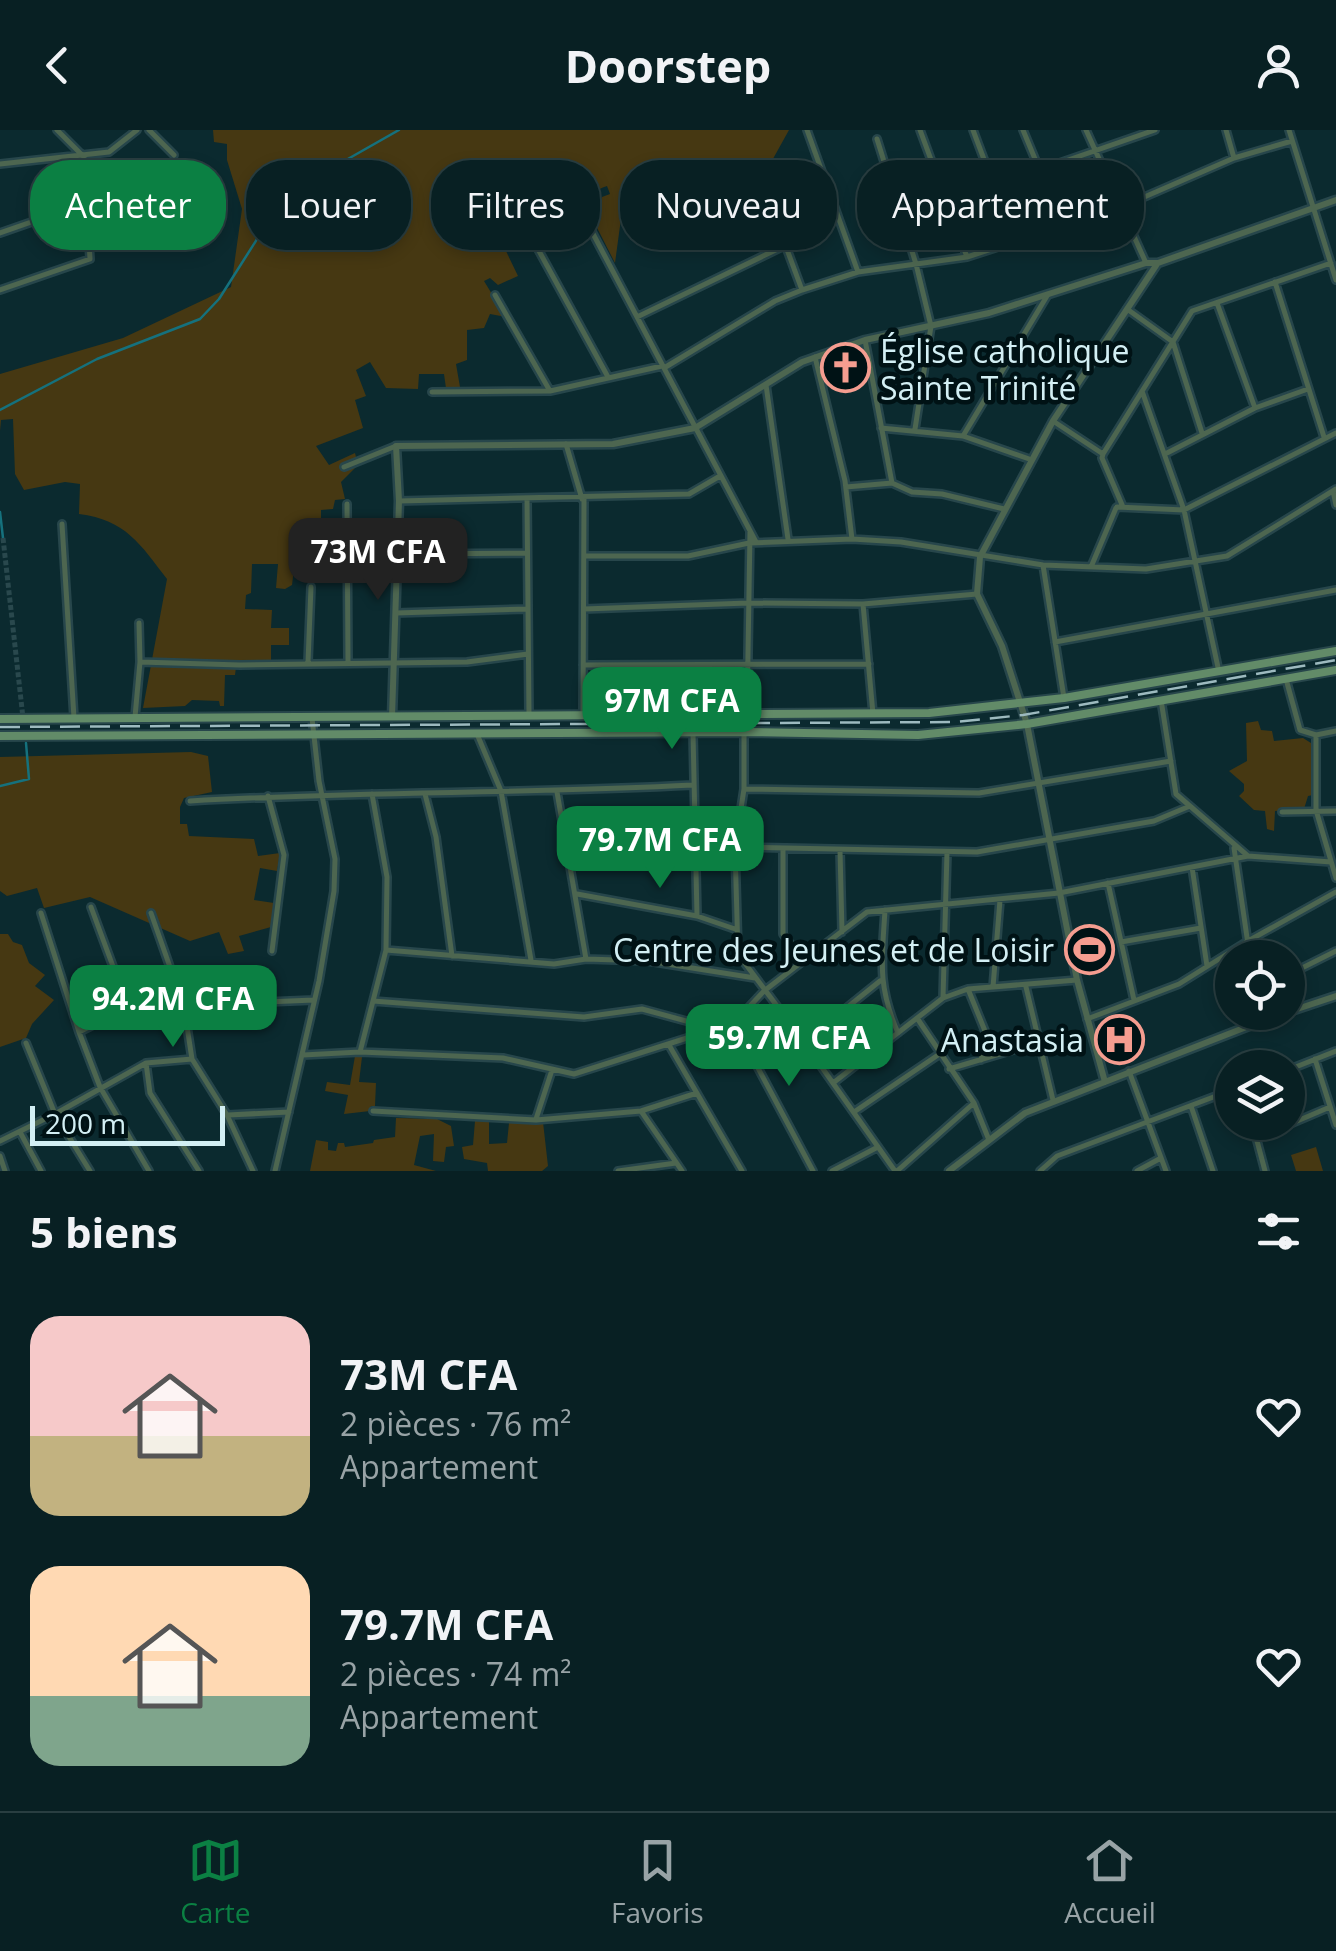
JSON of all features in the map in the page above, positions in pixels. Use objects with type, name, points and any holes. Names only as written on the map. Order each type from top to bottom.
[{"type":"main road","points":[[0,719],[874,714],[977,710],[1336,651]]},
{"type":"main road","points":[[0,736],[744,732],[918,735],[1026,724],[1336,670]]},
{"type":"main road","points":[[1049,700],[1053,719]]},
{"type":"main road","points":[[631,715],[632,733]]},
{"type":"main road","points":[[210,718],[210,735]]},
{"type":"main road","points":[[404,718],[404,734]]},
{"type":"street","points":[[56,130],[84,160]]},
{"type":"street","points":[[0,156],[3,164],[109,152],[137,130]]},
{"type":"street","points":[[150,130],[174,155]]},
{"type":"street","points":[[807,130],[858,272]]},
{"type":"street","points":[[920,130],[931,160]]},
{"type":"street","points":[[973,130],[984,160]]},
{"type":"street","points":[[1023,130],[1035,160]]},
{"type":"street","points":[[1086,130],[1099,160]]},
{"type":"street","points":[[1072,160],[1156,130]]},
{"type":"street","points":[[1226,130],[1234,158]]},
{"type":"street","points":[[1289,130],[1336,280]]},
{"type":"street","points":[[877,139],[931,326],[915,429]]},
{"type":"street","points":[[1144,197],[1234,158],[1292,141]]},
{"type":"street","points":[[344,467],[396,446],[614,444],[695,428],[815,357],[865,340],[931,326],[1158,263],[1336,200]]},
{"type":"street","points":[[0,233],[30,223]]},
{"type":"street","points":[[600,246],[750,531],[746,714]]},
{"type":"street","points":[[0,290],[90,259],[89,250]]},
{"type":"street","points":[[539,250],[608,378]]},
{"type":"street","points":[[637,317],[778,250]]},
{"type":"street","points":[[787,250],[802,290]]},
{"type":"street","points":[[964,250],[967,257]]},
{"type":"street","points":[[432,392],[550,391],[663,367],[802,290],[858,272],[967,257],[989,250]]},
{"type":"street","points":[[1139,250],[1146,264]]},
{"type":"street","points":[[1105,1082],[1077,980],[1026,724],[1002,646],[977,594],[980,557],[1004,509],[1053,421],[1158,263]]},
{"type":"street","points":[[1091,567],[1120,505],[1103,454],[1192,311],[1333,265]]},
{"type":"street","points":[[1275,282],[1324,437]]},
{"type":"street","points":[[963,436],[1048,294]]},
{"type":"street","points":[[495,295],[550,391]]},
{"type":"street","points":[[1217,303],[1255,408]]},
{"type":"street","points":[[1127,309],[1173,342],[1202,434]]},
{"type":"street","points":[[865,340],[892,483]]},
{"type":"street","points":[[815,357],[846,487],[852,538]]},
{"type":"street","points":[[766,385],[788,540]]},
{"type":"street","points":[[1165,454],[1255,408],[1309,388]]},
{"type":"street","points":[[1142,391],[1184,510],[1219,672]]},
{"type":"street","points":[[1053,421],[1103,454]]},
{"type":"street","points":[[881,428],[963,436],[1032,460]]},
{"type":"street","points":[[1120,505],[1184,510],[1336,433]]},
{"type":"street","points":[[566,444],[584,507],[582,716]]},
{"type":"street","points":[[392,718],[399,501],[396,446]]},
{"type":"street","points":[[399,501],[690,494],[720,476]]},
{"type":"street","points":[[846,487],[892,483],[912,492],[942,494],[1004,509]]},
{"type":"street","points":[[584,556],[688,556],[752,542],[852,538],[1043,564],[1146,569],[1227,556],[1334,490],[1336,505]]},
{"type":"street","points":[[527,498],[529,716]]},
{"type":"street","points":[[347,504],[348,661]]},
{"type":"street","points":[[62,524],[74,718]]},
{"type":"street","points":[[398,554],[527,553]]},
{"type":"street","points":[[1043,564],[1064,698]]},
{"type":"street","points":[[308,662],[311,587]]},
{"type":"street","points":[[1054,642],[1336,590]]},
{"type":"street","points":[[584,609],[748,603],[863,604],[977,594]]},
{"type":"street","points":[[863,604],[874,714]]},
{"type":"street","points":[[396,613],[528,609]]},
{"type":"street","points":[[135,717],[139,623]]},
{"type":"street","points":[[140,662],[466,662],[528,654]]},
{"type":"street","points":[[583,665],[868,664]]},
{"type":"street","points":[[1286,678],[1297,726],[1304,733],[1316,735],[1336,732]]},
{"type":"street","points":[[1161,700],[1176,794],[1248,856]]},
{"type":"street","points":[[275,1171],[334,891],[335,859],[312,718]]},
{"type":"street","points":[[744,732],[744,789],[735,848],[738,954],[896,1171],[974,1103]]},
{"type":"street","points":[[692,733],[697,916]]},
{"type":"street","points":[[477,734],[501,791],[531,960]]},
{"type":"street","points":[[1316,735],[1316,810],[1336,878]]},
{"type":"street","points":[[744,789],[979,793],[1170,760]]},
{"type":"street","points":[[190,801],[322,793],[557,792],[694,785]]},
{"type":"street","points":[[557,792],[586,959]]},
{"type":"street","points":[[360,1052],[386,950],[388,877],[372,793]]},
{"type":"street","points":[[425,794],[436,837],[452,956]]},
{"type":"street","points":[[268,796],[284,855],[272,952]]},
{"type":"street","points":[[735,848],[977,852],[1154,822],[1190,806]]},
{"type":"street","points":[[1282,812],[1336,810]]},
{"type":"street","points":[[565,834],[650,845],[694,845]]},
{"type":"street","points":[[1234,844],[1248,940],[1336,892]]},
{"type":"street","points":[[782,848],[782,934],[803,962]]},
{"type":"street","points":[[840,850],[842,932]]},
{"type":"street","points":[[943,998],[947,852]]},
{"type":"street","points":[[302,1055],[360,1052],[503,1058],[574,1074],[734,1023],[764,991],[868,912],[1059,893],[1248,856],[1331,862]]},
{"type":"street","points":[[1192,867],[1207,966]]},
{"type":"street","points":[[1108,883],[1134,1000]]},
{"type":"street","points":[[576,894],[697,916],[735,929]]},
{"type":"street","points":[[993,987],[1000,899]]},
{"type":"street","points":[[91,907],[128,1008]]},
{"type":"street","points":[[885,910],[881,981],[898,1033]]},
{"type":"street","points":[[151,913],[184,1008],[192,1059],[227,1116],[254,1171]]},
{"type":"street","points":[[41,914],[78,1032],[100,1087],[149,1171]]},
{"type":"street","points":[[1121,942],[1201,928]]},
{"type":"street","points":[[386,950],[554,964],[586,959],[648,961],[755,978]]},
{"type":"street","points":[[1305,966],[1336,951]]},
{"type":"street","points":[[1087,1019],[1179,984],[1215,961]]},
{"type":"street","points":[[833,1083],[943,998],[968,988],[1077,980]]},
{"type":"street","points":[[804,1042],[881,981]]},
{"type":"street","points":[[1026,986],[1053,1100]]},
{"type":"street","points":[[968,988],[984,1031],[981,1060]]},
{"type":"street","points":[[1305,1006],[1336,996]]},
{"type":"street","points":[[78,1032],[128,1008],[314,1000]]},
{"type":"street","points":[[373,1001],[584,1016],[642,1009],[712,1028]]},
{"type":"street","points":[[916,1018],[974,1103],[990,1140]]},
{"type":"street","points":[[734,1023],[812,1171]]},
{"type":"street","points":[[948,1171],[1025,1113],[1227,1030]]},
{"type":"street","points":[[949,1068],[1038,1042]]},
{"type":"street","points":[[26,1043],[56,1114],[90,1171]]},
{"type":"street","points":[[669,1045],[742,1171]]},
{"type":"street","points":[[1305,1063],[1336,1052]]},
{"type":"street","points":[[854,1112],[939,1054]]},
{"type":"street","points":[[0,1141],[146,1063],[192,1059]]},
{"type":"street","points":[[1316,1059],[1336,1125]]},
{"type":"street","points":[[146,1063],[150,1093],[199,1171]]},
{"type":"street","points":[[536,1120],[552,1070]]},
{"type":"street","points":[[1130,1071],[1166,1171]]},
{"type":"street","points":[[372,1111],[536,1120],[641,1111],[697,1093]]},
{"type":"street","points":[[1040,1171],[1057,1156],[1215,1097]]},
{"type":"street","points":[[1191,1106],[1213,1171]]},
{"type":"street","points":[[1305,1117],[1330,1106]]},
{"type":"street","points":[[641,1111],[682,1171]]},
{"type":"street","points":[[227,1116],[290,1112]]},
{"type":"street","points":[[20,1132],[41,1171]]},
{"type":"street","points":[[1257,1140],[1265,1171]]},
{"type":"street","points":[[832,1171],[876,1148]]},
{"type":"street","points":[[0,1156],[5,1171]]},
{"type":"street","points":[[1137,1171],[1162,1158]]},
{"type":"street","points":[[618,1171],[676,1162]]},
{"type":"shaded area","points":[[213,130],[789,130],[772,160],[620,160],[620,226],[615,263],[600,234],[600,204],[602,197],[610,194],[607,186],[600,189],[600,160],[431,160],[431,250],[508,250],[518,276],[498,285],[490,278],[484,281],[506,317],[490,314],[484,328],[467,330],[467,360],[456,364],[460,387],[446,388],[444,374],[419,374],[418,389],[386,388],[370,362],[356,370],[366,396],[355,400],[363,428],[316,446],[329,465],[355,453],[358,465],[341,482],[345,499],[335,500],[333,509],[321,510],[321,522],[315,522],[312,537],[307,538],[302,553],[296,553],[292,585],[276,588],[278,564],[252,564],[251,593],[246,595],[245,609],[272,610],[271,628],[289,628],[289,645],[271,645],[271,660],[237,660],[235,675],[225,675],[224,706],[219,701],[192,700],[185,706],[143,708],[167,579],[140,545],[120,528],[79,514],[80,484],[65,482],[24,490],[15,474],[13,419],[1,420],[0,431],[0,374],[123,338],[231,287],[242,209],[227,160],[227,144],[214,142]]},
{"type":"shaded area","points":[[1258,721],[1261,730],[1272,731],[1274,741],[1303,738],[1311,743],[1313,795],[1308,796],[1304,809],[1275,811],[1274,831],[1267,829],[1265,811],[1254,810],[1239,796],[1244,784],[1229,771],[1247,761],[1246,723]]},
{"type":"shaded area","points":[[191,752],[208,756],[212,792],[184,798],[180,824],[187,824],[189,836],[254,839],[258,856],[280,853],[277,871],[260,868],[254,900],[274,903],[271,927],[239,936],[244,951],[228,954],[219,932],[190,941],[90,897],[44,908],[37,888],[7,896],[0,891],[0,757]]},
{"type":"shaded area","points":[[0,934],[8,934],[13,942],[22,945],[29,963],[45,975],[35,986],[54,1000],[32,1024],[26,1038],[0,1047]]},
{"type":"shaded area","points":[[355,1056],[362,1057],[359,1082],[376,1083],[375,1106],[370,1111],[344,1114],[348,1095],[325,1091],[327,1082],[350,1085]]},
{"type":"shaded area","points":[[396,1118],[437,1119],[451,1126],[454,1146],[446,1147],[444,1162],[433,1161],[434,1134],[420,1136],[414,1165],[436,1171],[310,1171],[316,1140],[328,1142],[328,1150],[336,1151],[338,1143],[345,1147],[395,1137]]},
{"type":"shaded area","points":[[475,1121],[489,1121],[489,1144],[507,1143],[509,1123],[543,1122],[548,1166],[542,1171],[488,1171],[487,1163],[464,1159],[462,1147],[473,1145]]},
{"type":"shaded area","points":[[1316,1147],[1323,1171],[1296,1171],[1291,1155]]},
{"type":"waterway","points":[[0,410],[97,359],[200,319],[219,299],[259,236],[309,186],[332,168],[399,130]]},
{"type":"waterway","points":[[0,512],[3,538]]},
{"type":"waterway","points":[[0,786],[29,779],[26,743]]},
{"type":"tunnel","points":[[3,538],[23,718]]},
{"type":"railway","points":[[0,727],[955,722],[1023,715],[1336,660]]},
{"type":"place","name":"Église catholique Sainte Trinité","points":[[845,368]]},
{"type":"place","name":"Centre des Jeunes et de Loisir","points":[[1089,949]]},
{"type":"place","name":"Anastasia","points":[[1119,1039]]}]
